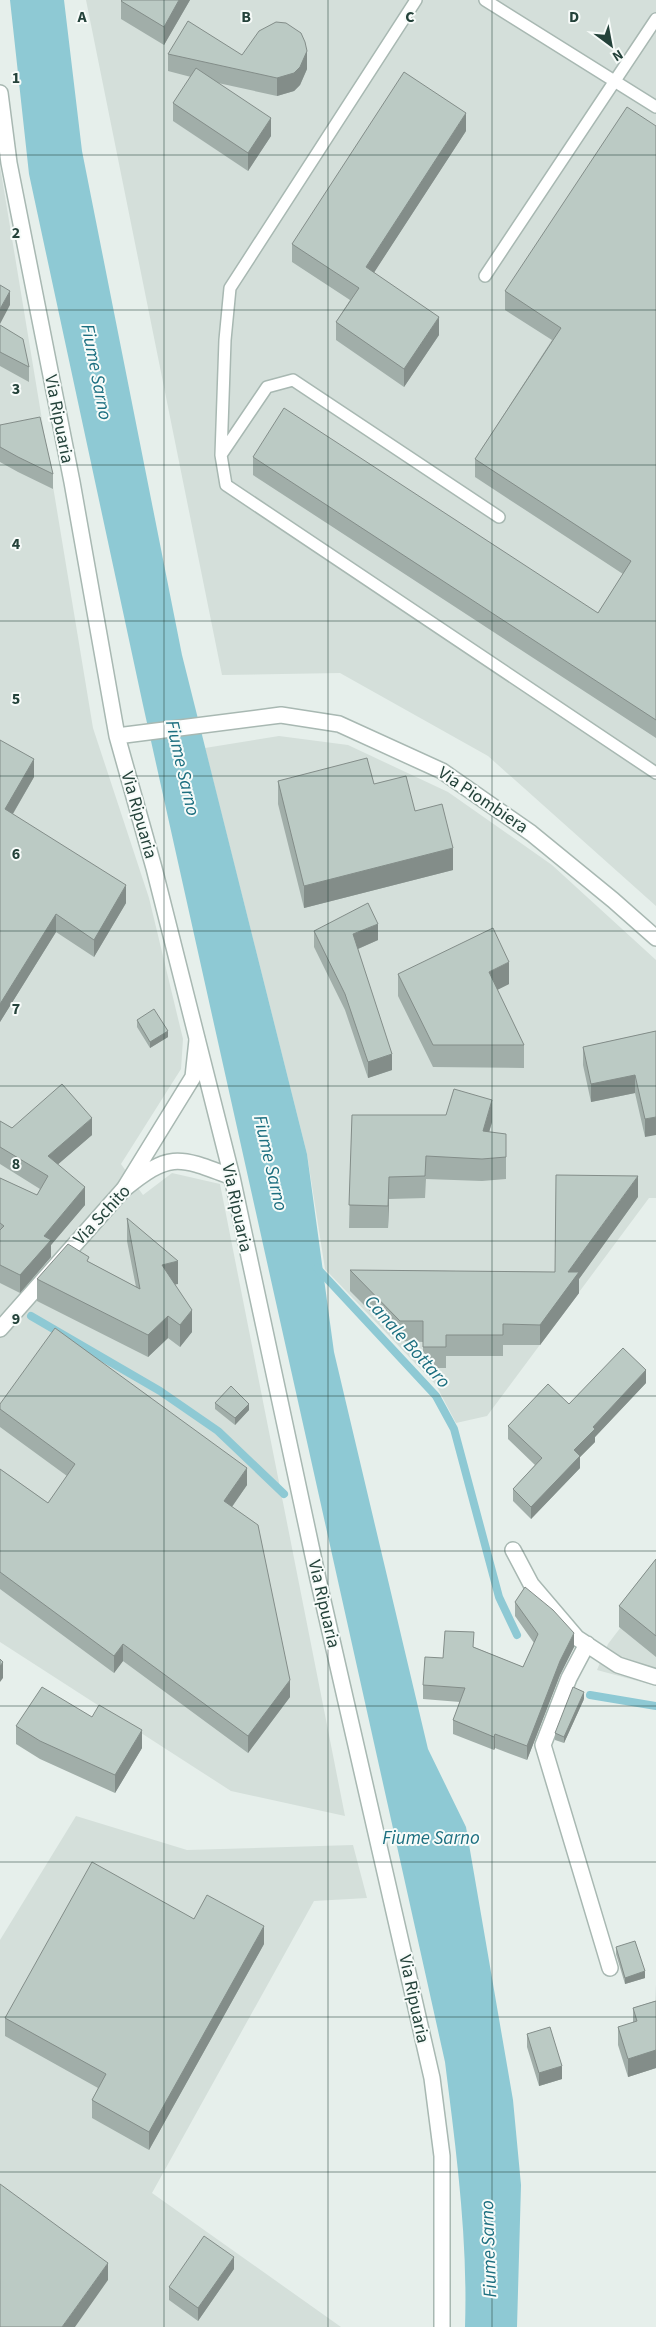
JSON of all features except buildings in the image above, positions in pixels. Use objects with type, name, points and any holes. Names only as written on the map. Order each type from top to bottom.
[{"type":"street","name":"Via Ripuaria","points":[[0,93],[9,163],[72,482],[117,736],[154,868],[232,1177],[318,1579],[432,2078],[442,2156],[442,2327]]},
{"type":"street","name":"Via Piombiera","points":[[117,736],[281,715],[339,724],[442,771],[531,833],[614,900],[656,938]]},
{"type":"street","points":[[123,1190],[193,1077],[197,1040]]},
{"type":"street","name":"Via Schito","points":[[0,1329],[123,1190],[145,1172],[172,1160],[190,1161],[232,1177]]},
{"type":"street","points":[[513,1550],[531,1584],[577,1638],[618,1665],[656,1676]]},
{"type":"street","points":[[587,1644],[569,1678],[542,1745],[610,1968]]},
{"type":"lane","points":[[416,0],[230,288],[225,340],[220,455],[226,485],[656,773]]},
{"type":"lane","points":[[485,0],[656,107]]},
{"type":"lane","points":[[485,276],[656,19]]},
{"type":"lane","points":[[220,455],[267,387],[293,380],[499,517]]},
{"type":"shaded area","points":[[86,0],[656,0],[656,906],[488,756],[340,673],[222,675]]},
{"type":"shaded area","points":[[0,166],[93,728],[149,898],[183,1039],[181,1069],[121,1164],[143,1195],[172,1173],[220,1184],[345,1816],[231,1791],[0,1642]]},
{"type":"shaded area","points":[[279,736],[348,745],[448,792],[552,865],[656,960],[656,1198],[649,1198],[487,1416],[456,1423],[436,1385],[325,1269],[307,1154],[205,748]]},
{"type":"shaded area","points":[[656,1581],[656,1686],[597,1670],[608,1644]]},
{"type":"shaded area","points":[[76,1816],[187,1850],[353,1845],[367,1898],[314,1901],[152,2193],[341,2327],[0,2327],[0,1940]]},
{"type":"water","name":"Fiume Sarno","points":[[10,0],[64,0],[82,151],[182,655],[307,1154],[334,1352],[428,1749],[466,1827],[513,2100],[521,2185],[517,2327],[465,2327],[463,2227],[445,2062],[143,705],[29,174]]},
{"type":"waterway","name":"Canale Bottaro","points":[[317,1268],[436,1396],[454,1429],[499,1597],[517,1635]]},
{"type":"waterway","points":[[31,1316],[160,1391],[218,1431],[284,1494]]},
{"type":"waterway","name":"Canale Bottaro","points":[[590,1695],[656,1706]]}]
